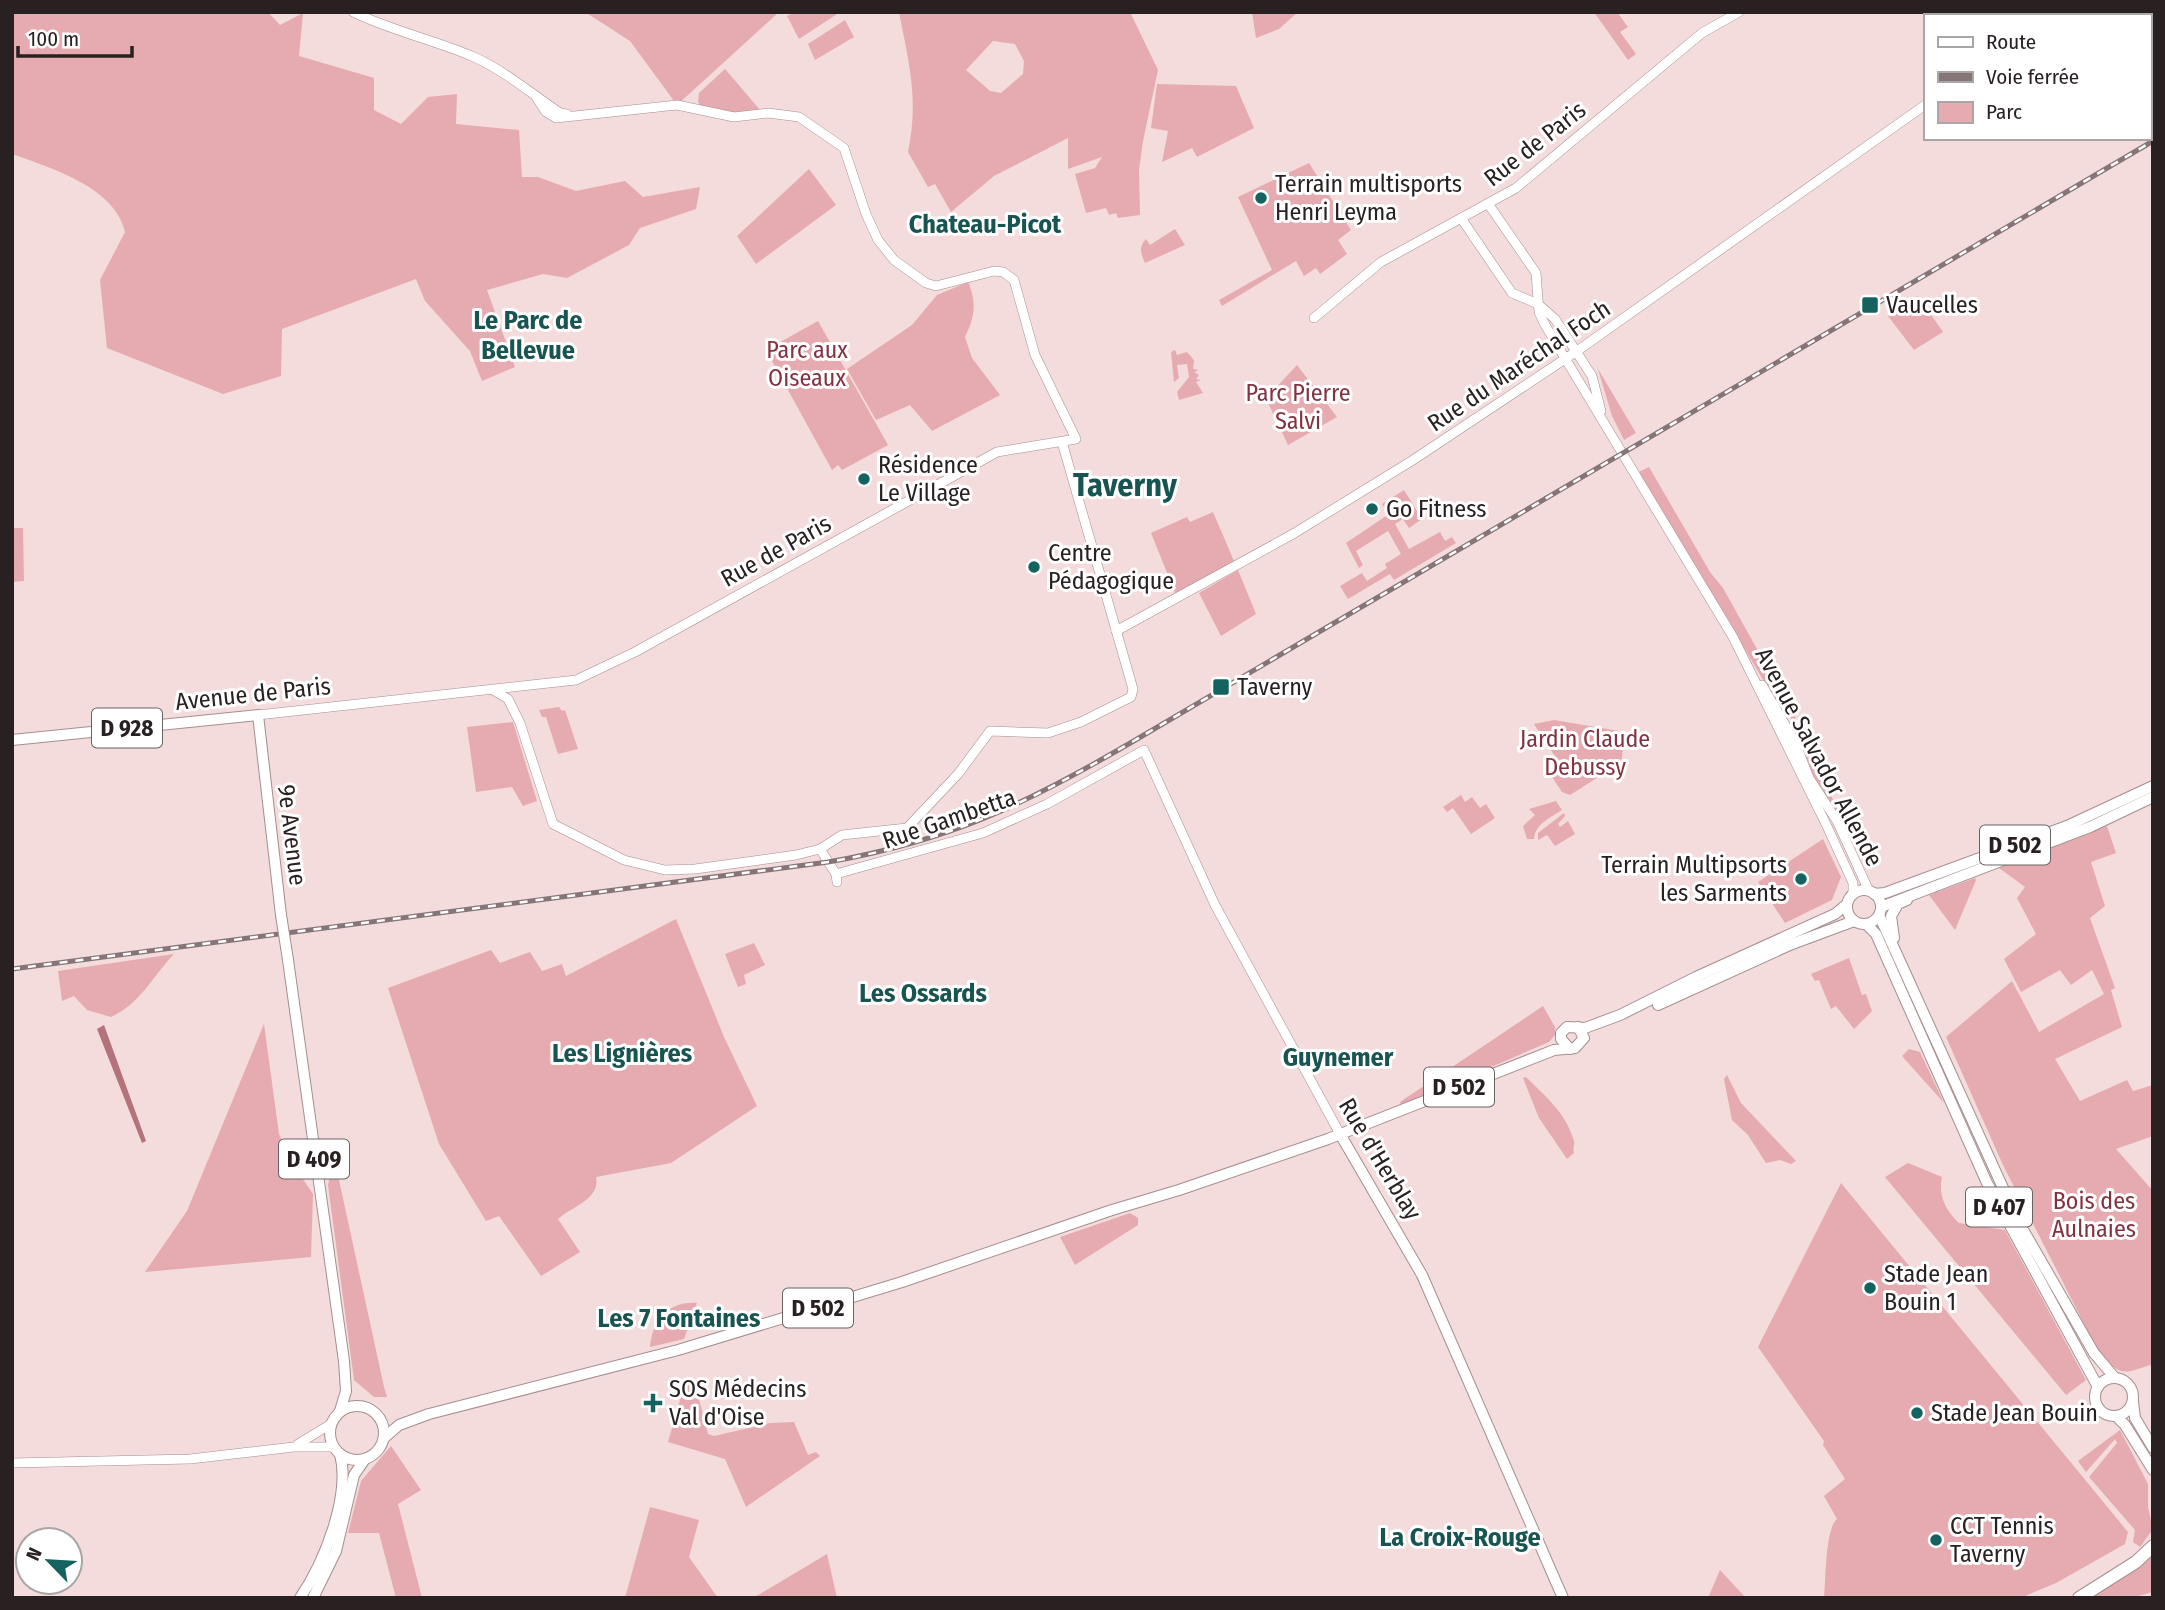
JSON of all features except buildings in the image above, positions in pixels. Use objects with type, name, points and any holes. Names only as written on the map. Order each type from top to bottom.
[{"type":"highway","points":[[2079,1598],[2136,1562],[2153,1546]]},
{"type":"main road","name":"Avenue de Paris","points":[[12,740],[258,715]]},
{"type":"main road","name":"9e Avenue","points":[[258,715],[281,915],[344,1361]]},
{"type":"main road","name":"D 502","points":[[1871,892],[1885,893],[2067,826],[2153,786]]},
{"type":"main road","name":"D 502","points":[[1880,911],[1892,900],[1924,891],[2090,827],[2153,797]]},
{"type":"main road","points":[[1924,891],[1898,904],[1890,925],[1956,1086]]},
{"type":"main road","points":[[1871,892],[1850,899],[1835,914],[1696,976],[1642,1006],[1592,1026],[1567,1027],[1561,1035],[1562,1042],[1570,1048],[1578,1047],[1595,1032],[1725,974],[1860,922],[1880,911]]},
{"type":"main road","name":"D 407","points":[[1871,892],[1956,1086],[2034,1250],[2094,1353],[2115,1378]]},
{"type":"main road","name":"D 407","points":[[1850,899],[1848,913],[1876,934],[2004,1216],[2098,1387]]},
{"type":"main road","points":[[1578,1027],[1583,1033],[1583,1041]]},
{"type":"main road","name":"D 502","points":[[1517,1063],[1554,1042],[1561,1035]]},
{"type":"main road","name":"D 502","points":[[384,1438],[398,1425],[429,1414],[586,1372],[626,1358],[838,1303],[1085,1222],[1116,1209],[1179,1191],[1517,1063],[1554,1050],[1570,1048]]},
{"type":"main road","name":"Rue d'Herblay","points":[[1338,1130],[1422,1275],[1563,1598]]},
{"type":"main road","name":"D 409","points":[[344,1361],[354,1393],[365,1406]]},
{"type":"main road","name":"D 409","points":[[341,1411],[346,1391],[344,1361]]},
{"type":"main road","points":[[2153,1448],[2135,1418],[2131,1387],[2124,1380],[2105,1380],[2098,1387],[2095,1399],[2100,1410],[2116,1416],[2125,1425],[2153,1470]]},
{"type":"main road","points":[[2116,1416],[2127,1412],[2133,1402]]},
{"type":"main road","points":[[300,1598],[317,1570],[331,1535],[341,1484],[337,1451],[330,1439],[331,1424],[341,1411],[352,1406],[365,1406],[379,1416],[384,1438],[377,1451],[365,1459],[354,1475],[336,1550],[313,1598]]},
{"type":"main road","name":"D 502","points":[[379,1416],[399,1418],[429,1414]]},
{"type":"main road","points":[[337,1451],[352,1460],[365,1459]]},
{"type":"street","name":"Rue de Paris","points":[[353,12],[475,58],[536,97],[552,117],[677,105],[734,117],[787,114],[799,117],[844,148],[866,214],[878,240],[894,260],[926,283],[936,286],[994,271],[1003,272],[1014,280],[1035,355],[1076,439],[1013,447],[997,452],[612,665],[576,680],[493,691]]},
{"type":"street","name":"Rue de Paris","points":[[1314,318],[1381,262],[1516,188],[1702,33],[1739,12]]},
{"type":"street","name":"Rue du Maréchal Foch","points":[[1116,631],[1302,528],[1406,465],[1567,358],[1924,106]]},
{"type":"street","name":"D 407","points":[[1461,218],[1512,293],[1538,304],[1536,273],[1489,205]]},
{"type":"street","name":"Avenue Salvador Allende","points":[[1538,304],[1555,319],[1577,351],[1597,387],[1602,416]]},
{"type":"street","name":"Avenue Salvador Allende","points":[[1538,304],[1541,317],[1777,710],[1809,778],[1837,821],[1871,892]]},
{"type":"street","points":[[493,691],[508,699],[513,708],[553,824],[624,860],[665,870],[695,869],[820,849],[842,835],[907,828],[958,774],[990,731],[1048,733],[1082,722],[1131,697],[1133,689],[1062,442]]},
{"type":"street","name":"Avenue Salvador Allende","points":[[1735,641],[1853,883],[1850,899]]},
{"type":"street","points":[[513,708],[513,693],[523,686]]},
{"type":"street","name":"Avenue de Paris","points":[[258,715],[493,691]]},
{"type":"street","name":"Rue Gambetta","points":[[820,849],[837,878],[983,833],[1046,804],[1144,750]]},
{"type":"street","name":"Rue d'Herblay","points":[[1144,750],[1215,905],[1338,1130]]},
{"type":"street","points":[[293,1447],[331,1424]]},
{"type":"street","points":[[12,1463],[190,1459],[293,1447],[337,1451]]},
{"type":"green space","points":[[12,12],[268,12],[280,25],[303,13],[299,56],[374,78],[374,110],[401,124],[428,97],[457,94],[456,124],[519,130],[522,177],[538,177],[576,191],[625,181],[643,197],[700,187],[696,209],[640,228],[629,245],[567,278],[543,274],[487,290],[515,367],[482,381],[470,351],[425,301],[416,279],[282,329],[281,376],[223,394],[107,348],[100,280],[125,232],[119,216],[95,191],[62,173],[12,154]]},
{"type":"green space","points":[[585,12],[779,12],[677,105],[630,41]]},
{"type":"green space","points":[[795,12],[840,12],[799,39],[787,16]]},
{"type":"green space","points":[[899,12],[1130,12],[1158,70],[1139,170],[1140,215],[1118,218],[1116,213],[1109,215],[1106,208],[1086,213],[1075,174],[1095,168],[1102,157],[1068,169],[1068,138],[994,176],[951,212],[935,184],[928,187],[908,152],[913,98]],"holes":[[[993,41],[1015,44],[1024,61],[1023,74],[1001,93],[990,91],[966,70]]]},
{"type":"green space","points":[[1252,12],[1298,12],[1279,29],[1256,38]]},
{"type":"green space","points":[[1594,12],[1617,12],[1628,27],[1620,32],[1636,54],[1628,60]]},
{"type":"green space","points":[[845,20],[854,37],[815,60],[808,44]]},
{"type":"green space","points":[[725,69],[761,111],[733,114],[701,106],[698,102],[699,93]]},
{"type":"green space","points":[[1157,84],[1236,86],[1254,128],[1197,157],[1192,148],[1162,162],[1168,131],[1151,128]]},
{"type":"green space","points":[[1309,163],[1351,230],[1338,240],[1347,254],[1320,274],[1316,268],[1304,276],[1296,261],[1222,306],[1219,300],[1272,270],[1238,197]]},
{"type":"green space","points":[[809,169],[836,205],[756,264],[737,236]]},
{"type":"green space","points":[[1175,229],[1185,245],[1145,263],[1141,254],[1143,242],[1146,239],[1150,245]]},
{"type":"green space","points":[[968,282],[974,310],[965,337],[972,358],[1000,395],[932,431],[910,405],[876,420],[847,369],[912,325],[937,295]]},
{"type":"green space","points":[[1918,296],[1943,332],[1914,350],[1888,316]]},
{"type":"green space","name":"Parc aux Oiseaux","points":[[818,321],[888,445],[842,470],[838,465],[832,470],[766,350]]},
{"type":"green space","points":[[1175,350],[1177,355],[1187,352],[1194,360],[1193,369],[1199,370],[1194,372],[1199,375],[1196,379],[1201,380],[1196,382],[1203,393],[1179,400],[1177,392],[1189,377],[1187,364],[1177,365],[1179,378],[1174,382],[1171,352]]},
{"type":"green space","name":"Parc Pierre Salvi","points":[[1297,365],[1337,417],[1288,445],[1260,386],[1269,395]]},
{"type":"green space","points":[[1598,369],[1636,433],[1624,440],[1612,416]]},
{"type":"green space","points":[[1649,467],[1710,572],[1723,588],[1800,726],[1796,727],[1782,704],[1775,700],[1639,472]]},
{"type":"green space","points":[[1404,490],[1422,519],[1409,528],[1403,519],[1395,524],[1409,549],[1440,532],[1445,541],[1452,537],[1456,543],[1394,580],[1390,574],[1348,599],[1340,586],[1362,573],[1367,581],[1387,568],[1385,564],[1401,554],[1388,531],[1356,551],[1363,565],[1359,568],[1346,543],[1389,514],[1382,504]]},
{"type":"green space","points":[[1213,512],[1234,561],[1176,595],[1151,533],[1187,517],[1190,522]]},
{"type":"green space","points":[[12,528],[23,528],[24,581],[12,582]]},
{"type":"green space","points":[[1238,570],[1256,614],[1221,636],[1199,593]]},
{"type":"green space","points":[[559,707],[562,711],[565,710],[578,749],[558,754],[546,717],[542,717],[539,710]]},
{"type":"green space","name":"Jardin Claude Debussy","points":[[1554,720],[1625,732],[1620,774],[1603,774],[1570,795],[1562,792],[1550,774],[1562,767],[1534,724]]},
{"type":"green space","points":[[513,722],[537,801],[523,806],[512,787],[476,792],[467,727]]},
{"type":"green space","points":[[1801,729],[1839,813],[1836,813],[1813,776],[1796,732]]},
{"type":"green space","points":[[1461,795],[1465,802],[1472,797],[1480,808],[1486,804],[1495,818],[1471,834],[1453,808],[1447,812],[1443,807]]},
{"type":"green space","points":[[1556,801],[1562,810],[1540,825],[1534,839],[1527,839],[1523,826],[1535,815],[1529,809]]},
{"type":"green space","points":[[1564,813],[1565,816],[1558,824],[1560,827],[1568,821],[1575,834],[1555,846],[1547,835],[1538,840],[1538,833]]},
{"type":"green space","name":"Bois des Aulnaies","points":[[2107,826],[2116,853],[2091,862],[2105,906],[2090,918],[2115,988],[2111,990],[2122,1027],[2055,1059],[2080,1101],[2127,1080],[2133,1091],[2153,1085],[2153,1136],[2116,1149],[2153,1191],[2153,1364],[2125,1372],[2100,1355],[2003,1165],[1946,1037],[2012,981],[2039,1032],[2104,994],[2092,970],[2071,985],[2060,970],[2021,992],[2004,959],[2036,934],[2017,898],[2025,887],[1999,868]]},
{"type":"green space","name":"Terrain Multipsorts les Sarments","points":[[1823,839],[1841,877],[1832,900],[1785,923],[1758,882]]},
{"type":"green space","points":[[1975,878],[1976,880],[1955,930],[1929,895]]},
{"type":"green space","points":[[676,919],[724,1037],[757,1106],[671,1163],[596,1177],[596,1185],[590,1197],[558,1219],[580,1252],[541,1276],[499,1216],[486,1221],[439,1144],[388,988],[491,950],[500,963],[530,952],[542,971],[562,964],[566,976]]},
{"type":"green space","points":[[754,943],[765,965],[744,975],[746,984],[738,987],[725,954]]},
{"type":"green space","points":[[174,954],[138,997],[111,1017],[87,1010],[74,996],[62,1001],[58,971]]},
{"type":"green space","points":[[1849,958],[1862,995],[1866,994],[1872,1011],[1854,1029],[1836,1006],[1831,1009],[1819,980],[1815,981],[1811,974]]},
{"type":"green space","points":[[1543,1006],[1555,1027],[1555,1035],[1549,1042],[1401,1106],[1400,1102]]},
{"type":"green space","points":[[264,1024],[279,1134],[294,1166],[313,1194],[311,1257],[145,1272],[187,1211]]},
{"type":"green space","points":[[1909,1049],[1920,1052],[1944,1103],[1902,1056]]},
{"type":"green space","points":[[1727,1075],[1741,1103],[1796,1161],[1791,1164],[1780,1160],[1766,1163],[1748,1135],[1732,1120],[1724,1079]]},
{"type":"green space","points":[[1526,1077],[1565,1120],[1574,1140],[1574,1153],[1567,1159],[1539,1118],[1523,1078]]},
{"type":"green space","points":[[334,1157],[387,1397],[374,1397],[354,1380],[328,1185]]},
{"type":"green space","name":"Bois des Aulnaies","points":[[1908,1163],[1942,1177],[1944,1202],[1959,1223],[2005,1230],[2086,1380],[2066,1395],[1885,1177]]},
{"type":"green space","name":"Stade Jean Bouin","points":[[1841,1183],[2128,1532],[2125,1544],[2056,1583],[2020,1598],[1824,1598],[1828,1544],[1837,1519],[1824,1496],[1845,1479],[1823,1445],[1824,1441],[1758,1347]]},
{"type":"green space","points":[[1130,1213],[1138,1218],[1138,1225],[1075,1265],[1060,1237]]},
{"type":"green space","points":[[697,1303],[684,1339],[650,1347],[654,1328],[664,1314],[678,1305]]},
{"type":"green space","points":[[686,1379],[695,1384],[708,1434],[714,1436],[770,1423],[794,1422],[808,1455],[816,1452],[820,1456],[746,1507],[725,1459],[668,1442]]},
{"type":"green space","points":[[2120,1430],[2148,1484],[2148,1507],[2153,1529],[2140,1547],[2133,1542],[2135,1530],[2089,1477],[2117,1443],[2115,1439],[2086,1472],[2078,1461]]},
{"type":"green space","points":[[391,1446],[421,1490],[398,1504],[422,1598],[396,1598],[379,1533],[348,1533],[361,1481]]},
{"type":"green space","points":[[650,1507],[699,1520],[689,1557],[718,1598],[625,1598]]},
{"type":"green space","points":[[827,1554],[837,1598],[753,1598]]},
{"type":"green space","points":[[2153,1554],[2153,1592],[2131,1598],[2090,1598]]},
{"type":"green space","points":[[1720,1570],[1746,1598],[1708,1598]]},
{"type":"shaded area","points":[[104,1025],[146,1141],[142,1143],[97,1029]]},
{"type":"railway","points":[[12,969],[828,862],[912,843],[950,831],[1021,802],[1132,742],[2153,141]]},
{"type":"place","name":"Terrain multisports Henri Leyma","points":[[1261,198]]},
{"type":"place","name":"Vaucelles","points":[[1870,305]]},
{"type":"place","name":"Résidence Le Village","points":[[864,479]]},
{"type":"place","name":"Go Fitness","points":[[1372,509]]},
{"type":"place","name":"Centre Pédagogique","points":[[1034,567]]},
{"type":"place","name":"Taverny","points":[[1221,687]]},
{"type":"place","name":"Terrain Multipsorts les Sarments","points":[[1801,879]]},
{"type":"place","name":"Stade Jean Bouin 1","points":[[1870,1288]]},
{"type":"place","name":"SOS Médecins Val d'Oise","points":[[653,1403]]},
{"type":"place","name":"Stade Jean Bouin","points":[[1917,1413]]},
{"type":"place","name":"CCT Tennis Taverny","points":[[1936,1540]]},
{"type":"district","name":"Chateau-Picot","points":[[985,224]]},
{"type":"district","name":"Le Parc de Bellevue","points":[[528,335]]},
{"type":"district","name":"Taverny","points":[[1125,485]]},
{"type":"district","name":"Les Ossards","points":[[923,993]]},
{"type":"district","name":"Les Lignières","points":[[622,1053]]},
{"type":"district","name":"Guynemer","points":[[1338,1057]]},
{"type":"district","name":"Les 7 Fontaines","points":[[679,1318]]},
{"type":"district","name":"La Croix-Rouge","points":[[1460,1537]]}]
